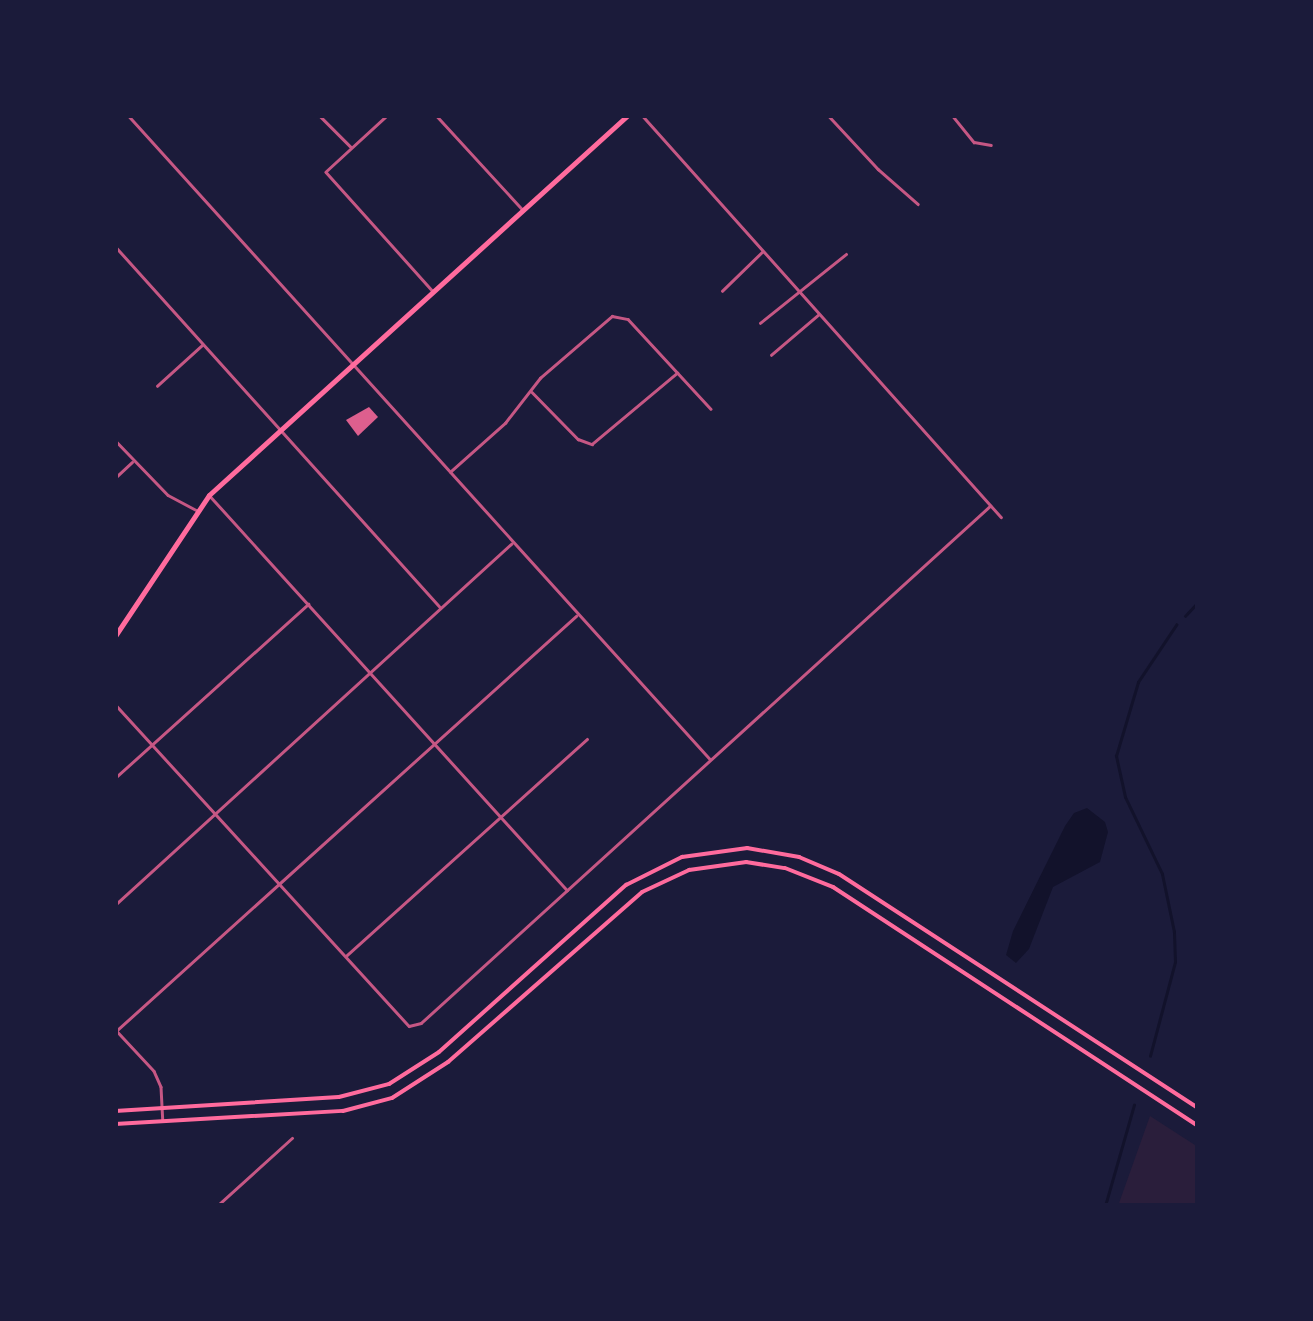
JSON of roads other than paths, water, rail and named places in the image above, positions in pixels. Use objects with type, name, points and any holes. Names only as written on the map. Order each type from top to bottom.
[{"type":"main road","points":[[115,636],[209,495],[628,115]]},
{"type":"main road","points":[[746,862],[747,848]]},
{"type":"main road","points":[[115,1111],[339,1097],[389,1084],[439,1052],[626,884],[682,858],[747,848],[810,861],[839,874],[1198,1108]]},
{"type":"main road","points":[[115,1124],[343,1111],[392,1098],[448,1062],[642,891],[689,870],[746,862],[786,868],[833,887],[1198,1126]]},
{"type":"main road","points":[[963,972],[972,960]]},
{"type":"street","points":[[128,115],[350,366],[710,759]]},
{"type":"street","points":[[319,115],[352,148]]},
{"type":"street","points":[[388,115],[326,172],[433,291]]},
{"type":"street","points":[[436,115],[523,210]]},
{"type":"street","points":[[642,115],[1001,517]]},
{"type":"street","points":[[828,115],[878,169],[918,204]]},
{"type":"street","points":[[952,115],[974,142],[991,145]]},
{"type":"street","points":[[115,246],[441,608]]},
{"type":"street","points":[[722,290],[763,251]]},
{"type":"street","points":[[760,323],[846,254]]},
{"type":"street","points":[[771,355],[820,314]]},
{"type":"street","points":[[449,473],[505,424],[530,390],[605,318],[623,316],[710,409]]},
{"type":"street","points":[[157,386],[203,344]]},
{"type":"street","points":[[530,390],[578,438],[592,444],[678,372]]},
{"type":"street","points":[[115,440],[168,495],[197,510]]},
{"type":"street","points":[[115,478],[134,460]]},
{"type":"street","points":[[209,495],[568,890]]},
{"type":"street","points":[[115,704],[409,1026],[421,1023],[990,506]]},
{"type":"street","points":[[115,905],[512,543]]},
{"type":"street","points":[[115,778],[309,603]]},
{"type":"street","points":[[163,1122],[164,1107],[154,1072],[116,1031],[577,615]]},
{"type":"street","points":[[346,956],[586,739]]},
{"type":"street","points":[[216,1206],[292,1138]]},
{"type":"waterway","points":[[1185,616],[1198,602]]},
{"type":"waterway","points":[[1150,1056],[1175,962],[1174,932],[1162,874],[1125,797],[1116,756],[1138,682],[1176,625]]},
{"type":"waterway","points":[[1105,1206],[1134,1105]]}]
